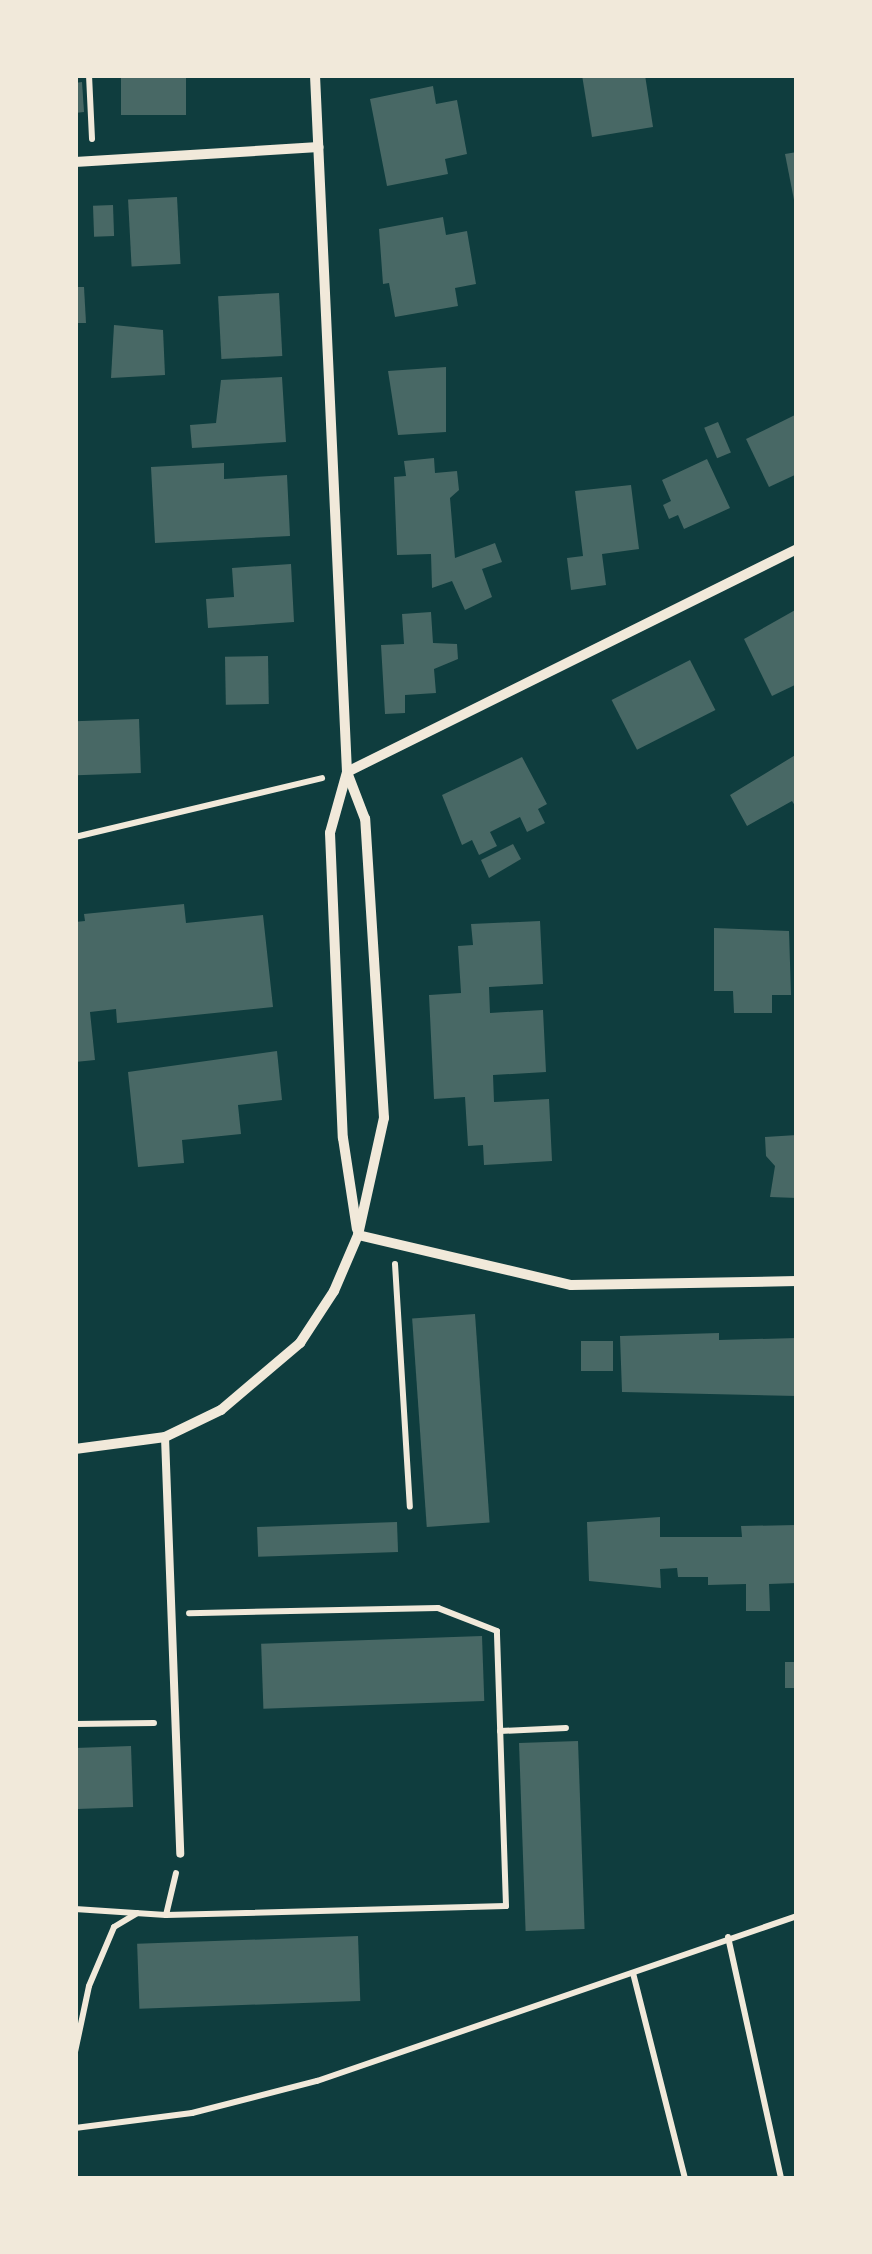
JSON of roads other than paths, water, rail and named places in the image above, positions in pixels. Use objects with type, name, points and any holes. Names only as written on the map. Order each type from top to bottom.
[{"type":"street","points":[[315,75],[347,772],[330,833],[343,1138],[358,1235]]},
{"type":"street","points":[[75,162],[320,147]]},
{"type":"street","points":[[347,772],[797,549]]},
{"type":"street","points":[[75,1449],[165,1437],[221,1410],[300,1343],[334,1291],[358,1235],[384,1118],[365,819],[347,772]]},
{"type":"street","points":[[358,1235],[570,1285],[797,1281]]},
{"type":"lane","points":[[165,1437],[180,1854]]}]
